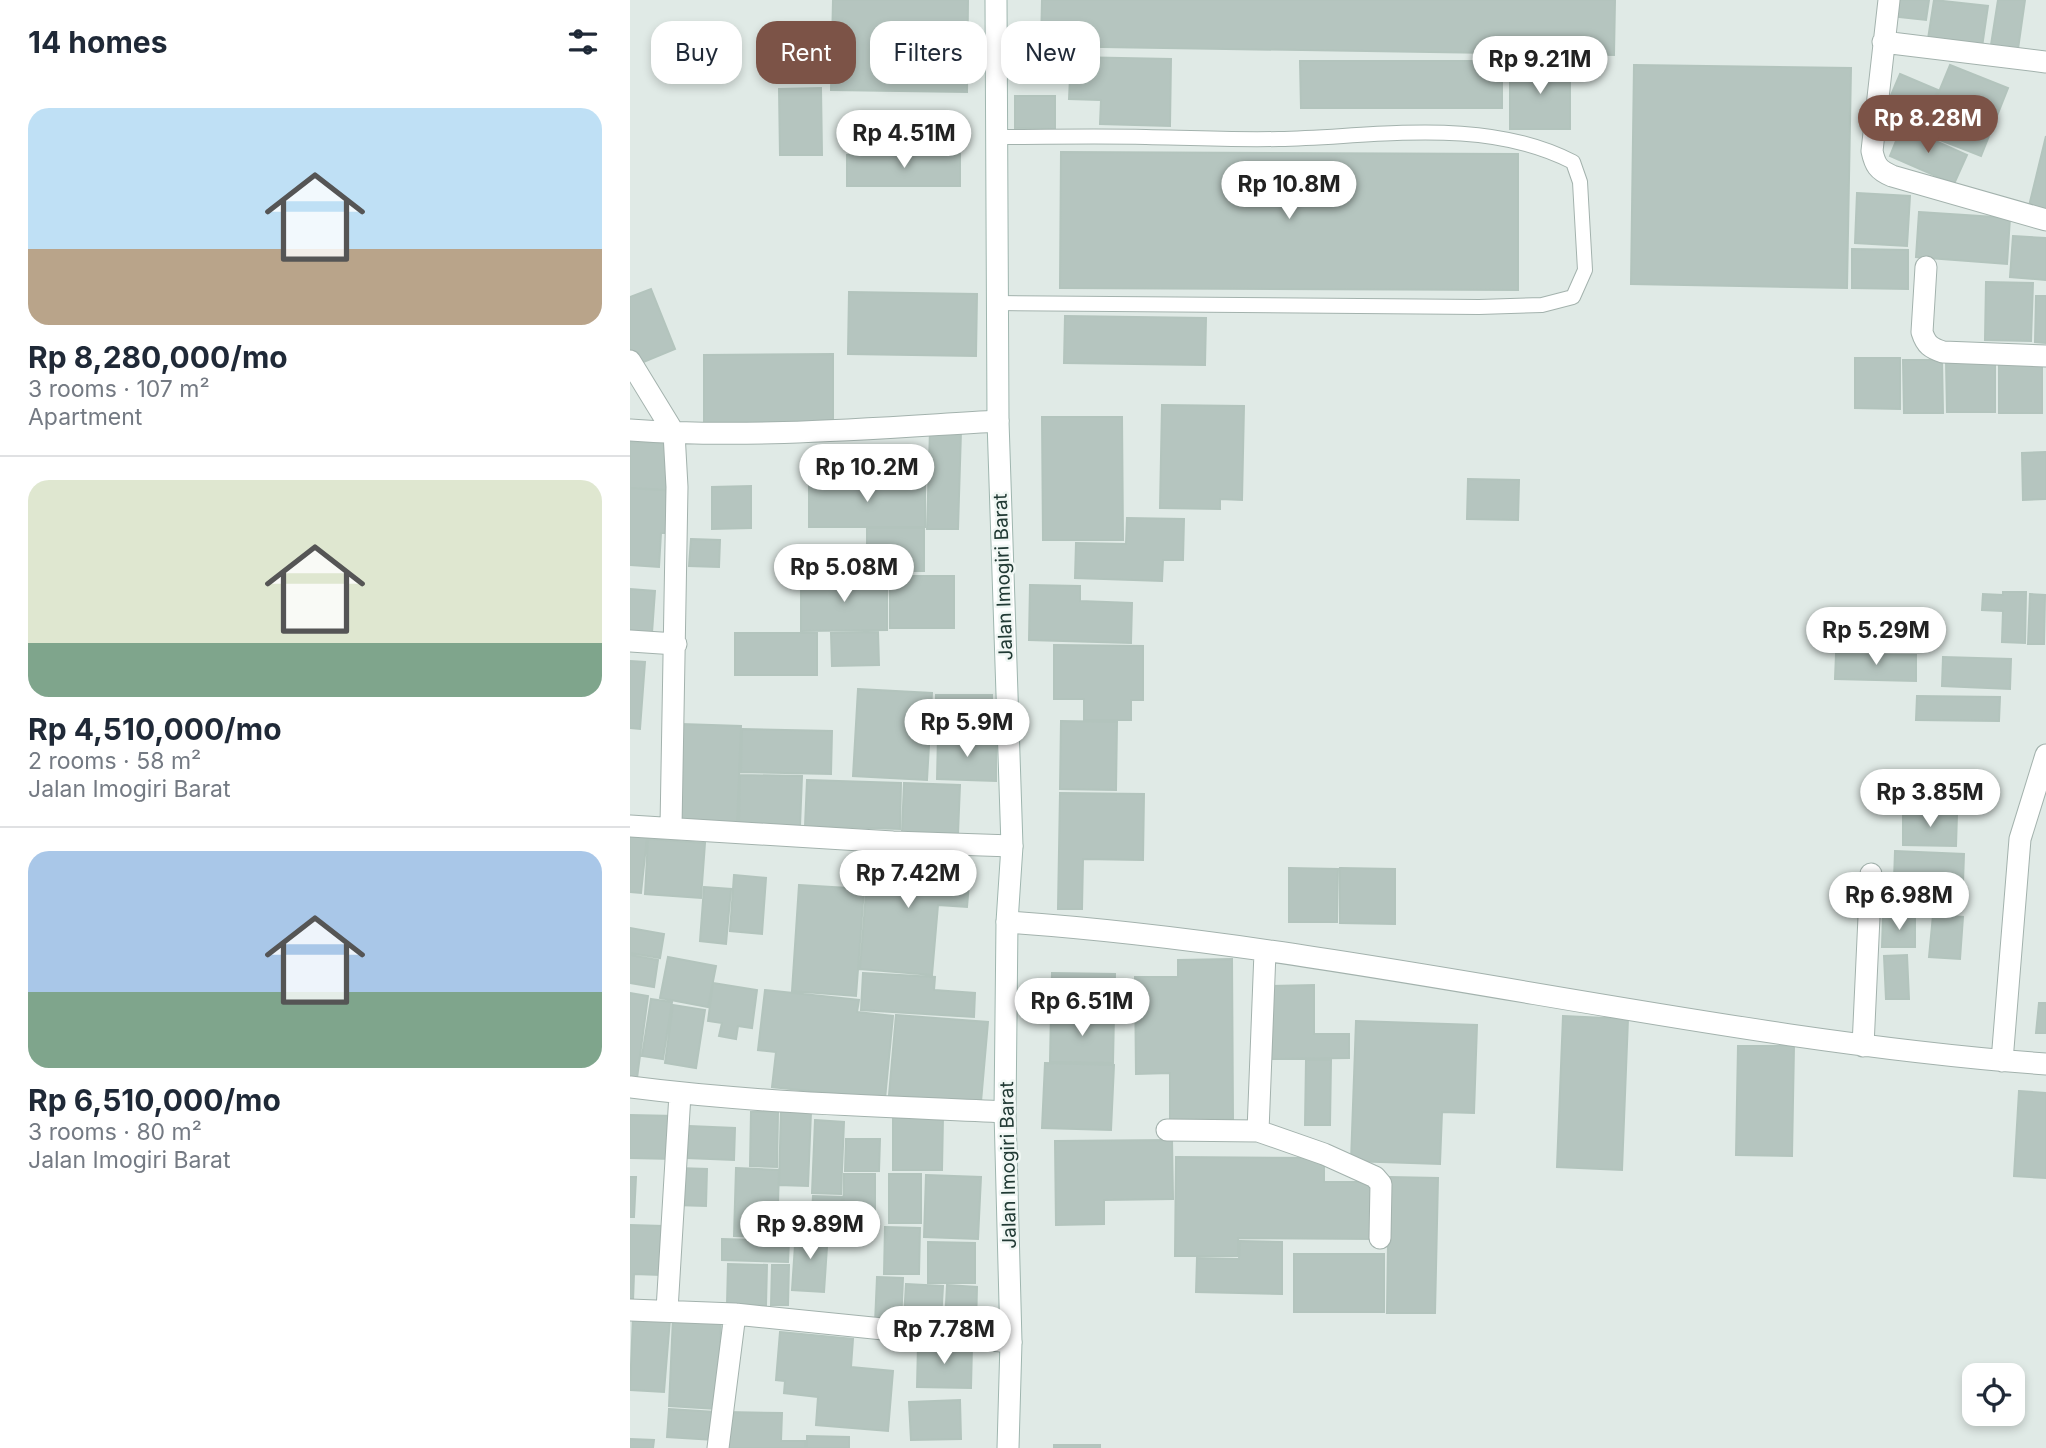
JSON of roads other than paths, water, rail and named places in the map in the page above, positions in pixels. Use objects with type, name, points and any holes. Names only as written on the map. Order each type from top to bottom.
[{"type":"street","name":"Jalan Imogiri Barat","points":[[996,0],[998,421],[1012,846],[1007,922],[1006,1112],[1011,1342],[1008,1448]]},
{"type":"street","points":[[1889,0],[1872,151],[1875,164],[1881,172],[2046,220]]},
{"type":"street","points":[[1883,42],[2046,62]]},
{"type":"street","points":[[1926,267],[1922,332],[1925,342],[1931,348],[1943,352],[2046,356]]},
{"type":"street","points":[[630,361],[674,433],[677,487],[676,645],[671,827]]},
{"type":"street","points":[[630,430],[674,433],[831,430],[998,421]]},
{"type":"street","points":[[630,642],[676,645]]},
{"type":"street","points":[[2002,1061],[2020,839],[2046,755]]},
{"type":"street","points":[[630,826],[893,842],[1012,846]]},
{"type":"street","points":[[1863,1046],[1871,874]]},
{"type":"street","points":[[1007,922],[1081,927],[1265,952],[1863,1046],[2046,1064]]},
{"type":"street","points":[[1258,1131],[1265,952]]},
{"type":"street","points":[[630,1087],[680,1094],[1006,1112]]},
{"type":"street","points":[[667,1310],[680,1094]]},
{"type":"street","points":[[1167,1130],[1258,1131],[1324,1154],[1375,1177],[1381,1184],[1380,1238]]},
{"type":"street","points":[[630,1310],[735,1314],[1011,1342]]},
{"type":"street","points":[[718,1448],[735,1314]]},
{"type":"lane","points":[[996,137],[1277,139],[1426,133],[1476,135],[1521,143],[1553,152],[1573,162],[1580,183],[1586,270],[1573,298],[1542,305],[1465,307],[997,303]]}]
